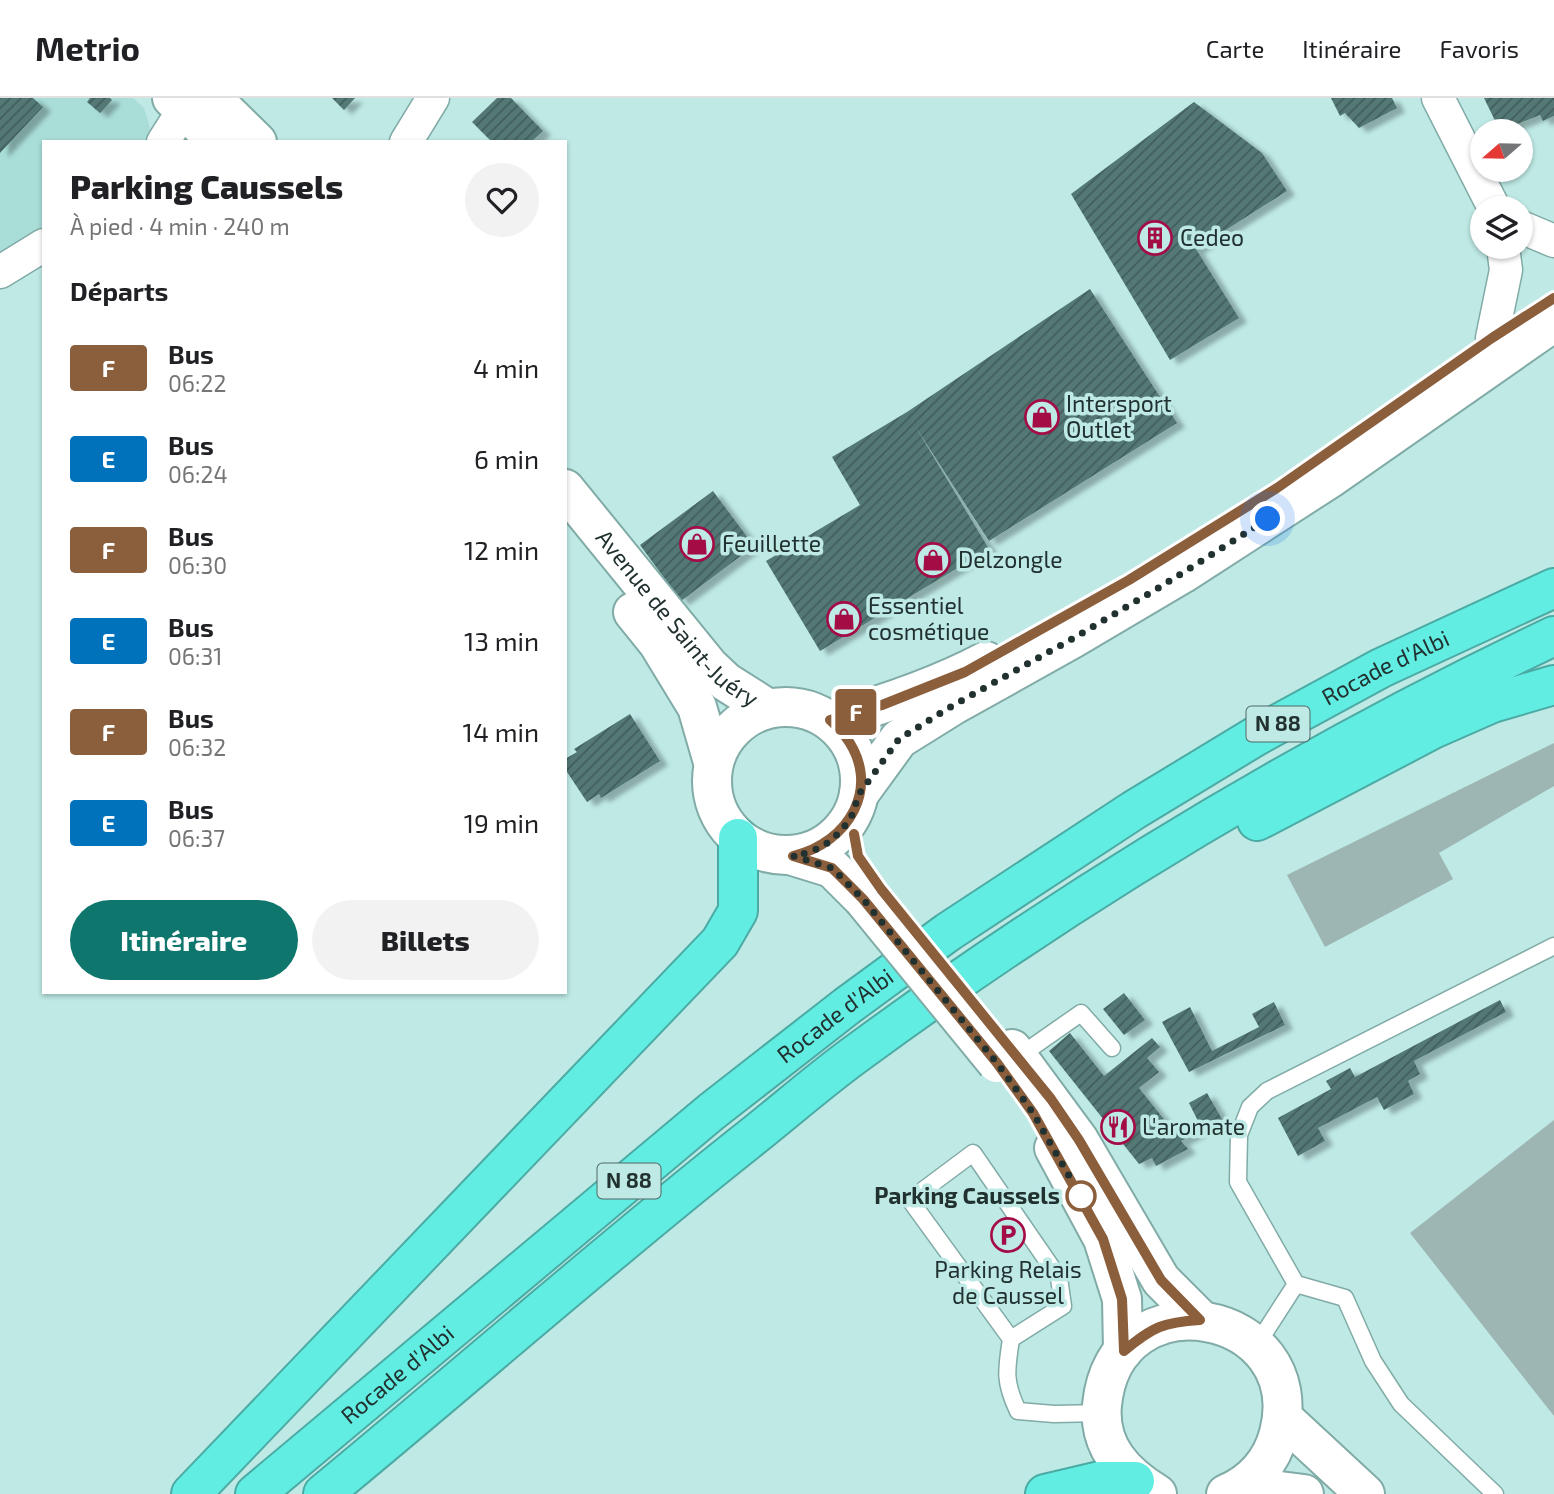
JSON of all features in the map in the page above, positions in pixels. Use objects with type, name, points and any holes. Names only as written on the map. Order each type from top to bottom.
[{"type":"highway","name":"Rocade d'Albi","points":[[255,1494],[711,1112],[847,1006],[948,932],[1134,810],[1256,736],[1381,668],[1554,588]]},
{"type":"highway","name":"Rocade d'Albi","points":[[323,1494],[658,1212],[858,1052],[991,958],[1152,852],[1333,748],[1554,636]]},
{"type":"highway","points":[[1152,852],[1215,843],[1436,728],[1492,703],[1554,685]]},
{"type":"highway","points":[[191,1494],[720,942],[738,911],[738,838]]},
{"type":"highway","points":[[1045,1494],[1100,1481],[1146,1487]]},
{"type":"main road","points":[[189,102],[217,140]]},
{"type":"main road","points":[[189,102],[254,140]]},
{"type":"main road","points":[[830,720],[882,705],[965,672],[1129,580],[1277,488],[1554,298]]},
{"type":"main road","points":[[793,856],[811,852],[840,832],[899,739],[1182,574],[1332,477],[1554,322]]},
{"type":"main road","name":"Avenue de Saint-Juéry","points":[[567,491],[709,666],[726,682],[767,708]]},
{"type":"main road","name":"Avenue de Saint-Juéry","points":[[567,530],[658,643],[698,707],[713,762]]},
{"type":"main road","points":[[872,894],[858,856],[855,806],[860,773],[855,753],[845,735],[830,720],[811,710],[789,706],[767,708],[743,719],[725,738],[713,762],[711,783],[715,804],[724,822],[738,838],[755,849],[774,855],[793,856],[832,868],[872,894],[1079,1140],[1161,1280],[1200,1320]]},
{"type":"main road","points":[[1009,1056],[1033,1113],[1103,1239],[1122,1299],[1124,1351]]},
{"type":"main road","points":[[1146,1487],[1117,1462],[1106,1438],[1102,1413],[1104,1390],[1111,1369],[1124,1351],[1145,1332],[1172,1321],[1200,1320],[1231,1328],[1256,1346],[1272,1367],[1282,1392],[1283,1418],[1276,1446],[1261,1471],[1239,1489],[1226,1494]]},
{"type":"main road","points":[[1283,1418],[1365,1494]]},
{"type":"main road","points":[[1249,1494],[1272,1490],[1304,1494]]},
{"type":"street","points":[[406,140],[433,98]]},
{"type":"street","points":[[1438,98],[1488,196]]},
{"type":"street","points":[[164,140],[189,102]]},
{"type":"street","points":[[1533,232],[1554,241]]},
{"type":"street","points":[[0,272],[42,246]]},
{"type":"street","points":[[1492,338],[1506,270],[1505,259]]},
{"type":"lane","points":[[1495,1494],[1401,1404],[1373,1361],[1345,1298],[1296,1284],[1238,1182],[1239,1135],[1250,1107],[1267,1091],[1554,946]]},
{"type":"lane","points":[[1009,1056],[1081,1013],[1112,1048]]},
{"type":"lane","points":[[1011,1339],[910,1200],[973,1153],[1059,1278],[1063,1306],[1011,1339],[1007,1358],[1007,1388],[1018,1411],[1054,1414],[1102,1413]]},
{"type":"lane","points":[[1256,1346],[1296,1284]]},
{"type":"shaded area","points":[[0,98],[133,98],[144,108],[150,128],[146,140],[42,140],[42,227],[0,253]]},
{"type":"shaded area","points":[[1554,743],[1554,786],[1439,853],[1453,879],[1325,947],[1287,875]]},
{"type":"shaded area","points":[[1554,1120],[1554,1416],[1410,1233]]},
{"type":"building","points":[[0,98],[33,98],[43,107],[0,153]]},
{"type":"building","points":[[90,98],[112,100],[100,113],[87,102]]},
{"type":"building","points":[[332,98],[355,98],[344,110]]},
{"type":"building","points":[[497,98],[511,98],[543,131],[533,140],[490,140],[472,122]]},
{"type":"building","points":[[1331,98],[1392,98],[1397,108],[1359,128],[1345,113],[1340,116]]},
{"type":"building","points":[[1484,98],[1554,98],[1554,116],[1543,121],[1540,115],[1530,119],[1494,119]]},
{"type":"building","name":"Cedeo","points":[[1194,102],[1262,153],[1287,191],[1196,249],[1239,318],[1170,360],[1071,194]]},
{"type":"building","points":[[1090,289],[1177,423],[989,541],[915,426],[989,549],[820,651],[766,561],[860,505],[832,457],[907,412]]},
{"type":"building","points":[[713,491],[754,546],[681,601],[640,545]]},
{"type":"building","points":[[630,714],[660,761],[601,798],[599,794],[587,802],[567,772],[567,758],[577,752],[574,749]]},
{"type":"building","points":[[1124,993],[1145,1020],[1124,1035],[1103,1009]]},
{"type":"building","points":[[1500,1000],[1506,1012],[1414,1061],[1420,1074],[1408,1081],[1414,1094],[1384,1110],[1377,1097],[1318,1128],[1325,1141],[1298,1156],[1278,1118],[1331,1089],[1326,1081],[1350,1068],[1355,1077]]},
{"type":"building","points":[[1274,1002],[1285,1025],[1189,1072],[1162,1022],[1190,1007],[1212,1051],[1259,1027],[1252,1014]]},
{"type":"building","points":[[1070,1033],[1104,1076],[1152,1038],[1160,1047],[1147,1058],[1159,1072],[1139,1088],[1175,1133],[1198,1121],[1189,1103],[1207,1093],[1222,1119],[1181,1141],[1188,1149],[1156,1166],[1152,1158],[1139,1164],[1049,1051]]},
{"type":"bus line","name":"F","points":[[854,834],[858,856],[881,889],[1051,1099],[1079,1140],[1161,1280],[1200,1320],[1172,1321],[1145,1332],[1124,1351],[1122,1299],[1103,1239],[1075,1184],[1033,1113],[997,1063],[863,899],[832,868],[793,856],[811,852],[840,832],[851,818],[859,794],[860,773],[855,753],[845,735],[830,720],[882,705],[965,672],[1129,580],[1277,488],[1554,298]]},
{"type":"place","name":"Cedeo","points":[[1155,238]]},
{"type":"place","name":"Intersport Outlet","points":[[1042,417]]},
{"type":"place","name":"Feuillette","points":[[697,544]]},
{"type":"place","name":"Delzongle","points":[[933,560]]},
{"type":"place","name":"Essentiel cosmétique","points":[[844,619]]},
{"type":"place","name":"L'aromate","points":[[1118,1127]]},
{"type":"place","name":"Parking Caussels","points":[[1081,1196]]},
{"type":"place","name":"Parking Relais de Caussel","points":[[1008,1235]]},
{"type":"route","points":[[1081,1196],[1084,1202],[1033,1113],[997,1063],[863,899],[832,868],[793,856],[811,852],[840,832],[851,818],[859,794],[899,739],[1182,574],[1268,519]]}]
